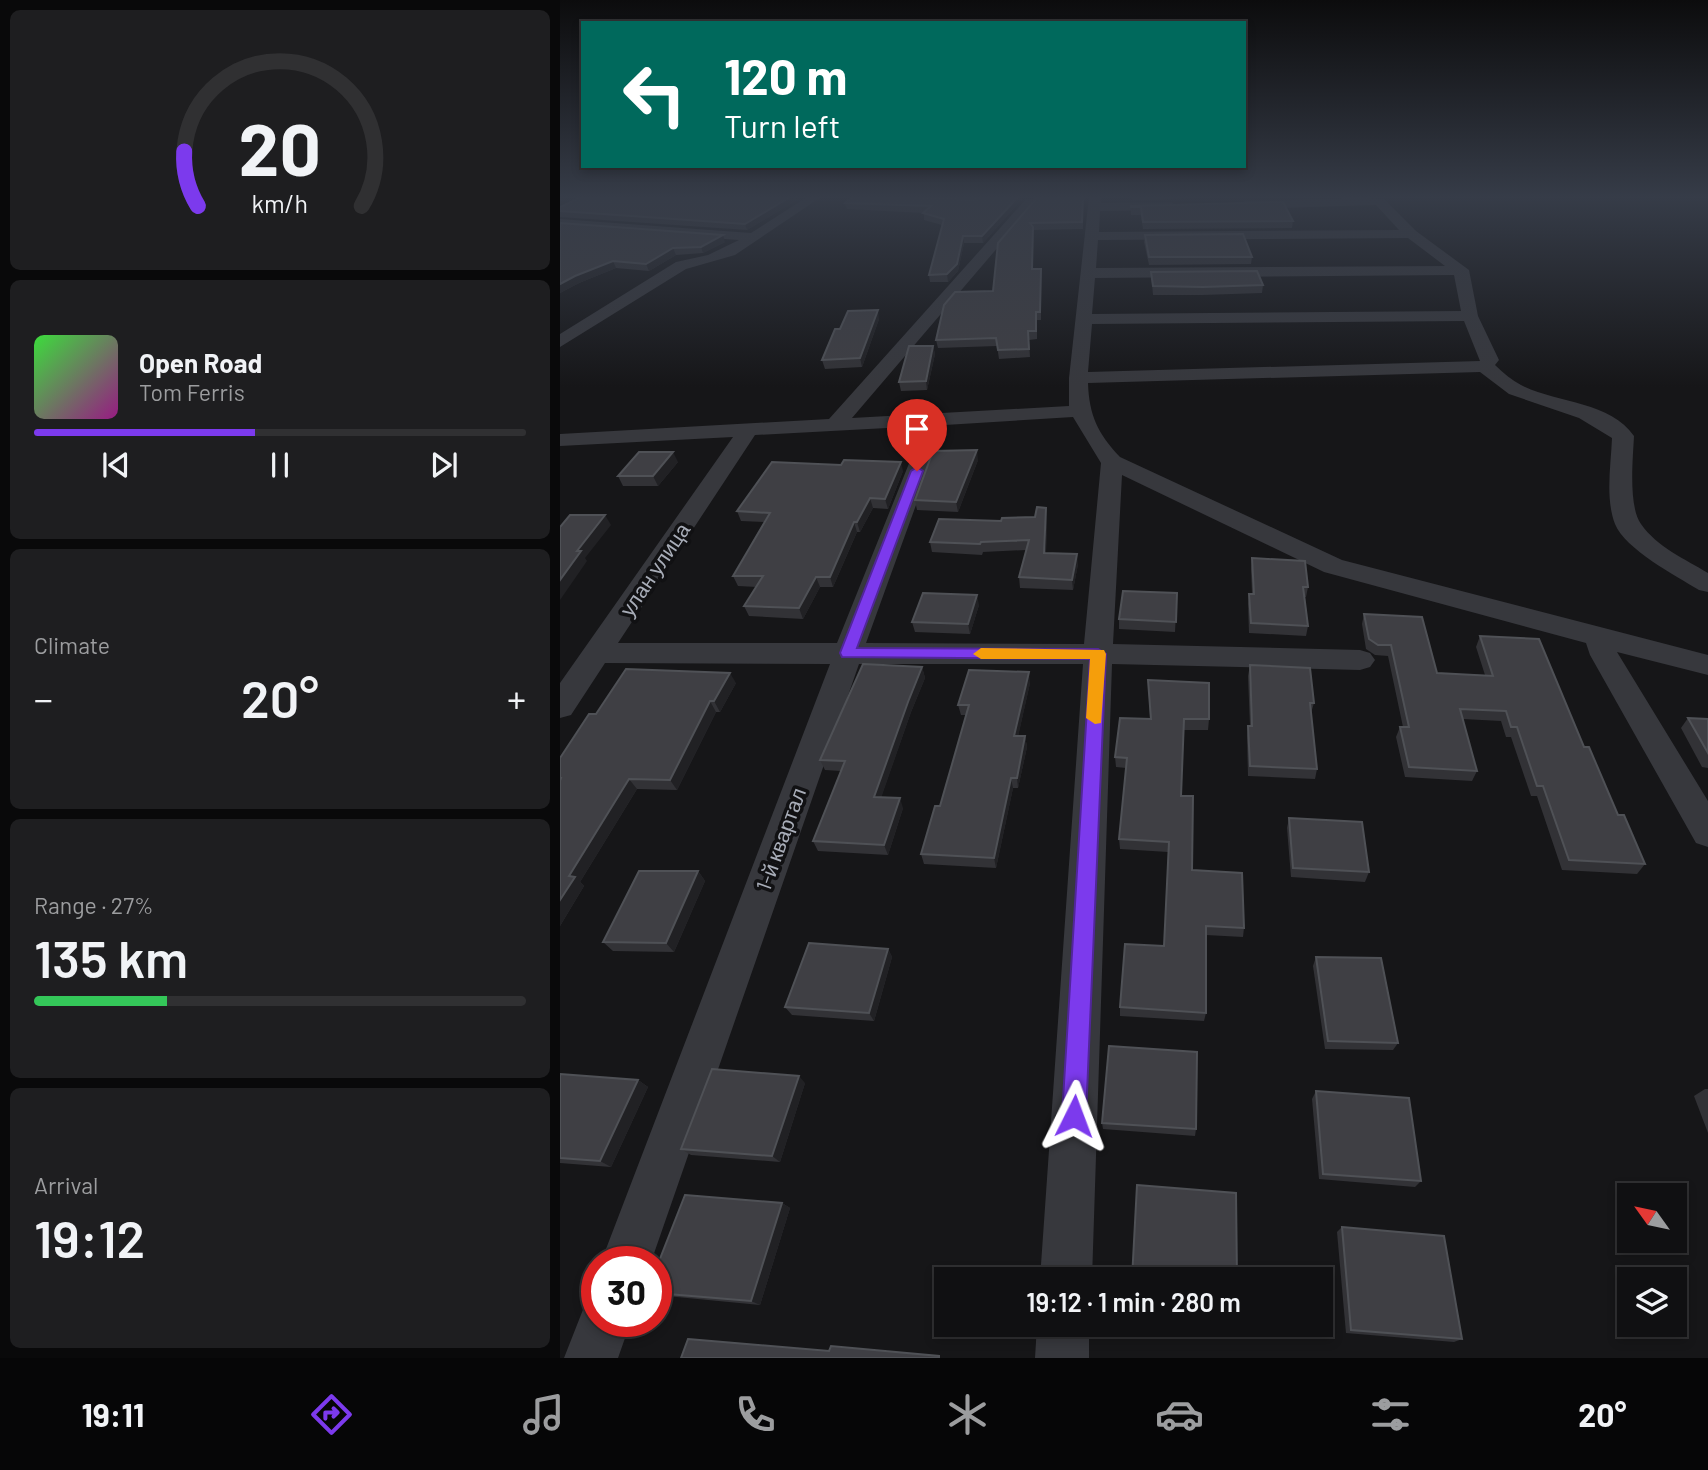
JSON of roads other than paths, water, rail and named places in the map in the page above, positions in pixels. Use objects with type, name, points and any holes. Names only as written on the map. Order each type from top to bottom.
[{"type":"street","points":[[560,342],[681,265],[702,260]]},
{"type":"street","points":[[836,423],[979,260]]},
{"type":"street","points":[[1089,260],[1078,378],[1079,411],[1102,451],[1112,462],[1333,566],[1708,665]]},
{"type":"street","points":[[1448,260],[1461,270],[1470,316],[1490,360],[1485,366]]},
{"type":"street","points":[[1088,273],[1461,270]]},
{"type":"street","points":[[1084,319],[1470,316]]},
{"type":"street","points":[[1078,378],[1485,366],[1506,385],[1518,391],[1579,411],[1613,426],[1623,436],[1621,490],[1627,524],[1653,551],[1708,584]]},
{"type":"street","points":[[560,440],[1079,411]]},
{"type":"street","name":"1-й квартал","points":[[632,1246],[848,653],[937,418]]},
{"type":"street","name":"улан улица","points":[[560,707],[748,430]]},
{"type":"street","points":[[1067,1267],[1098,654],[1112,462]]},
{"type":"street","points":[[1598,636],[1604,655],[1708,832]]},
{"type":"street","points":[[597,653],[1098,654],[1360,660]]},
{"type":"street","points":[[591,1358],[599,1337]]},
{"type":"street","points":[[1062,1358],[1063,1337]]}]
